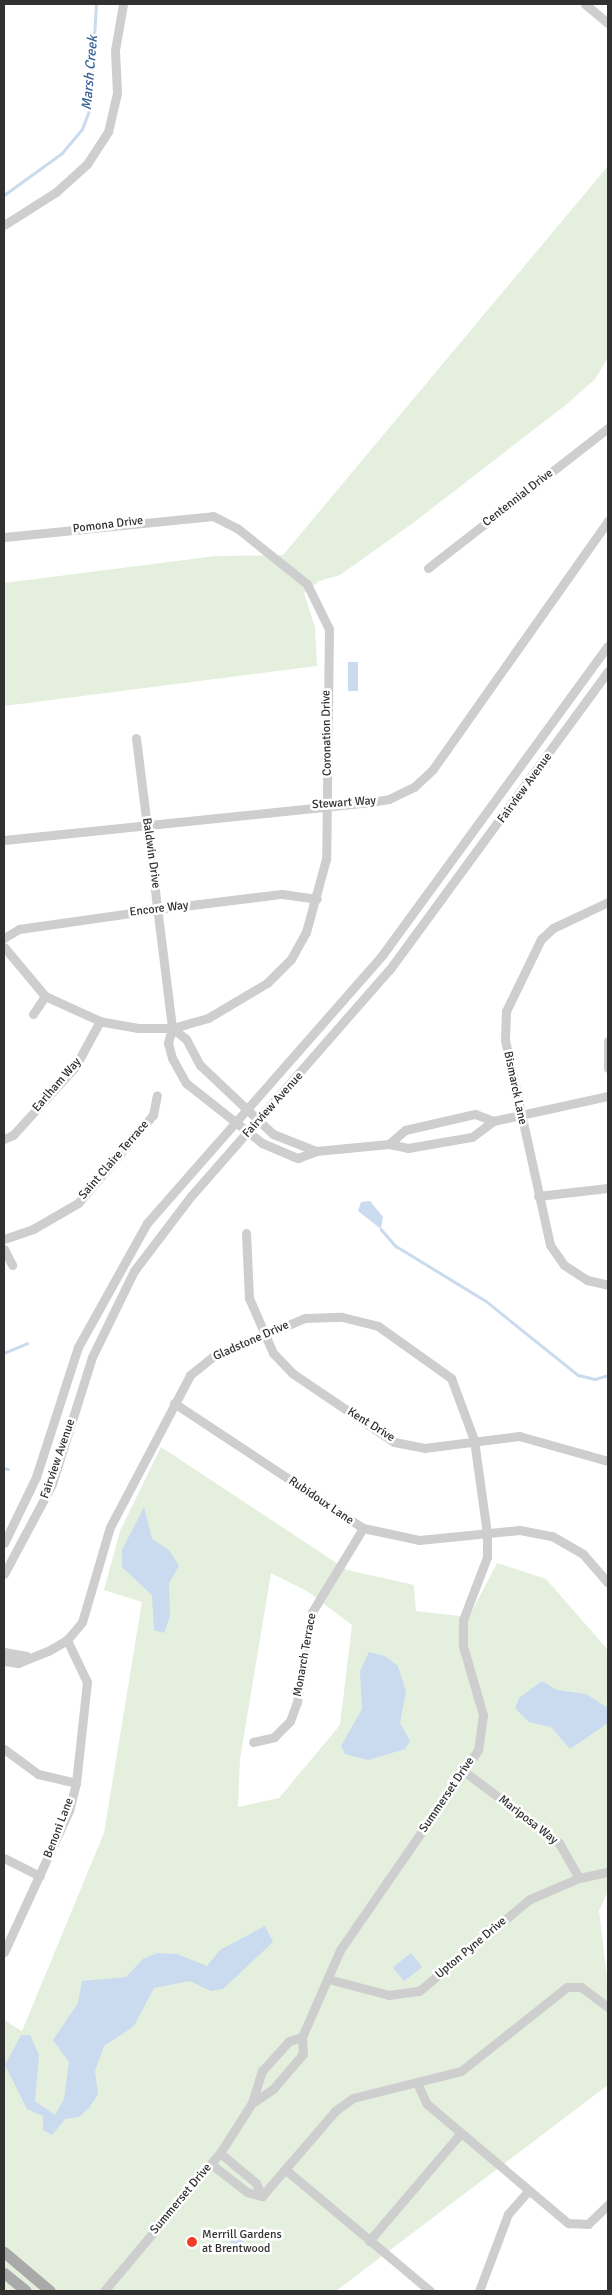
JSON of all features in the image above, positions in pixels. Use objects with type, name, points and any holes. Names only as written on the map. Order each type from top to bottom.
[{"type":"main road","points":[[4,2252],[50,2291]]},
{"type":"main road","points":[[4,2273],[26,2291]]},
{"type":"street","points":[[4,225],[62,187],[87,164],[108,132],[117,93],[115,50],[123,4]]},
{"type":"street","points":[[585,4],[608,24]]},
{"type":"street","points":[[606,430],[608,442]]},
{"type":"street","name":"Centennial Drive","points":[[428,568],[606,430]]},
{"type":"street","name":"Pomona Drive","points":[[4,537],[213,516]]},
{"type":"street","name":"Coronation Drive","points":[[172,1028],[238,1003],[267,983],[291,959],[317,899],[326,859],[328,803],[325,714],[329,629],[319,603],[307,584],[237,528],[213,516]]},
{"type":"street","name":"Stewart Way","points":[[4,840],[328,803],[389,799],[414,787],[433,769],[608,521]]},
{"type":"street","name":"Fairview Avenue","points":[[4,1543],[36,1477],[78,1347],[99,1303],[147,1223],[383,954],[608,646]]},
{"type":"street","name":"Fairview Avenue","points":[[4,1574],[52,1484],[112,1312],[161,1234],[390,969],[608,671]]},
{"type":"street","name":"Baldwin Drive","points":[[136,738],[146,824],[159,909],[172,1028],[168,1043],[172,1058],[186,1083],[237,1121],[262,1143],[298,1158],[316,1151],[389,1144],[408,1148],[472,1137],[493,1121],[608,1096]]},
{"type":"street","name":"Encore Way","points":[[4,938],[19,929],[159,909],[282,894],[317,899]]},
{"type":"street","name":"Bismarck Lane","points":[[608,902],[553,928],[541,939],[506,1011],[505,1040],[550,1245],[564,1265],[586,1280],[608,1285]]},
{"type":"street","points":[[4,947],[45,996],[100,1021],[172,1028]]},
{"type":"street","points":[[33,1014],[45,996]]},
{"type":"street","name":"Earlham Way","points":[[4,1139],[13,1135],[75,1067],[100,1021]]},
{"type":"street","name":"Baldwin Drive","points":[[172,1028],[186,1039],[200,1065],[273,1134],[316,1151]]},
{"type":"street","points":[[608,1041],[608,1068]]},
{"type":"street","name":"Saint Claire Terrace","points":[[4,1239],[55,1218],[78,1203],[153,1115],[157,1096]]},
{"type":"street","name":"Baldwin Drive","points":[[389,1144],[405,1130],[475,1114],[493,1121]]},
{"type":"street","points":[[538,1196],[608,1188]]},
{"type":"street","name":"Kent Drive","points":[[246,1233],[249,1298],[273,1353],[292,1373],[394,1442],[424,1448],[474,1440],[519,1436],[608,1461]]},
{"type":"street","points":[[4,1249],[12,1265]]},
{"type":"street","name":"Gladstone Drive","points":[[4,1661],[18,1663],[27,1656],[67,1640],[82,1622],[110,1527],[190,1375],[205,1363],[264,1333],[305,1318],[342,1316],[378,1326],[451,1378],[474,1440]]},
{"type":"street","name":"Rubidoux Lane","points":[[174,1403],[363,1528],[419,1540],[520,1530],[552,1536],[583,1554],[608,1583]]},
{"type":"street","name":"Summerset Drive","points":[[252,2103],[273,2089],[303,2054],[302,2037],[328,1979],[355,1926],[465,1772],[478,1750],[483,1715],[464,1646],[462,1620],[487,1557],[487,1534],[474,1440]]},
{"type":"street","name":"Monarch Terrace","points":[[253,1742],[274,1737],[290,1721],[297,1702],[312,1612],[363,1528]]},
{"type":"street","name":"Benoni Lane","points":[[4,1952],[69,1812],[76,1783],[87,1682],[67,1640]]},
{"type":"street","points":[[4,1652],[27,1656]]},
{"type":"street","points":[[4,1749],[38,1774],[76,1783]]},
{"type":"street","name":"Mariposa Way","points":[[465,1772],[559,1843],[579,1878]]},
{"type":"street","points":[[4,1858],[40,1876]]},
{"type":"street","name":"Upton Pyne Drive","points":[[328,1979],[390,1995],[419,1991],[530,1899],[579,1878],[608,1872]]},
{"type":"street","points":[[262,2196],[335,2111],[354,2098],[384,2087],[417,2083],[476,2063],[567,1987],[581,1987],[608,2008]]},
{"type":"street","name":"Summerset Drive","points":[[104,2291],[220,2153],[252,2103],[262,2071],[289,2041],[302,2037]]},
{"type":"street","points":[[417,2083],[427,2104],[460,2134],[528,2191],[576,2226],[588,2224],[608,2205]]},
{"type":"street","points":[[369,2241],[460,2134]]},
{"type":"street","points":[[220,2153],[248,2176],[262,2196]]},
{"type":"street","points":[[211,2164],[240,2186],[262,2196]]},
{"type":"street","points":[[286,2170],[430,2291]]},
{"type":"street","points":[[240,2186],[248,2176]]},
{"type":"street","points":[[479,2291],[508,2214],[528,2191]]},
{"type":"green space","points":[[608,166],[608,358],[595,379],[567,404],[413,523],[340,575],[319,581],[304,593],[315,627],[317,666],[4,706],[4,583],[216,556],[283,555]]},
{"type":"green space","points":[[161,1447],[347,1570],[414,1585],[416,1611],[469,1617],[497,1563],[546,1579],[608,1650],[608,1891],[599,1911],[608,1986],[608,2085],[336,2291],[4,2291],[4,2020],[22,2031],[104,1833],[142,1602],[104,1590],[120,1531]],"holes":[[[271,1573],[307,1591],[352,1625],[340,1725],[279,1798],[238,1807],[240,1759]]]},
{"type":"water","points":[[348,662],[358,662],[358,691],[348,691]]},
{"type":"water","points":[[370,1201],[383,1217],[381,1229],[358,1211],[361,1202]]},
{"type":"water","points":[[144,1507],[152,1539],[169,1550],[179,1566],[169,1583],[170,1616],[164,1633],[154,1630],[152,1595],[122,1567],[122,1550]]},
{"type":"water","points":[[369,1652],[385,1656],[398,1666],[406,1692],[400,1723],[410,1741],[405,1749],[368,1760],[345,1754],[341,1746],[362,1709],[360,1671]]},
{"type":"water","points":[[542,1681],[557,1690],[586,1694],[608,1708],[608,1723],[570,1749],[551,1727],[529,1722],[515,1708],[519,1698]]},
{"type":"water","points":[[265,1926],[273,1942],[223,1989],[211,1991],[190,1981],[154,1988],[134,2026],[104,2046],[95,2071],[98,2094],[89,2108],[79,2117],[65,2119],[52,2135],[43,2130],[43,2116],[27,2109],[5,2065],[21,2035],[30,2035],[39,2055],[35,2101],[55,2115],[64,2099],[69,2062],[53,2040],[78,2003],[82,1981],[126,1977],[143,1959],[157,1953],[177,1954],[207,1966],[220,1950]]},
{"type":"water","points":[[411,1953],[422,1967],[404,1981],[393,1967]]},
{"type":"water","points":[[237,2232],[242,2234],[244,2239],[242,2244],[237,2246],[232,2244],[230,2239],[232,2234]]},
{"type":"waterway","name":"Marsh Creek","points":[[4,195],[62,153],[82,129],[90,108],[96,4]]},
{"type":"waterway","points":[[381,1229],[396,1246],[486,1301],[578,1375],[595,1379],[608,1375]]},
{"type":"waterway","points":[[4,1353],[27,1343]]},
{"type":"waterway","points":[[4,1468],[8,1469]]},
{"type":"place","name":"Merrill Gardens at Brentwood","points":[[192,2242]]}]
